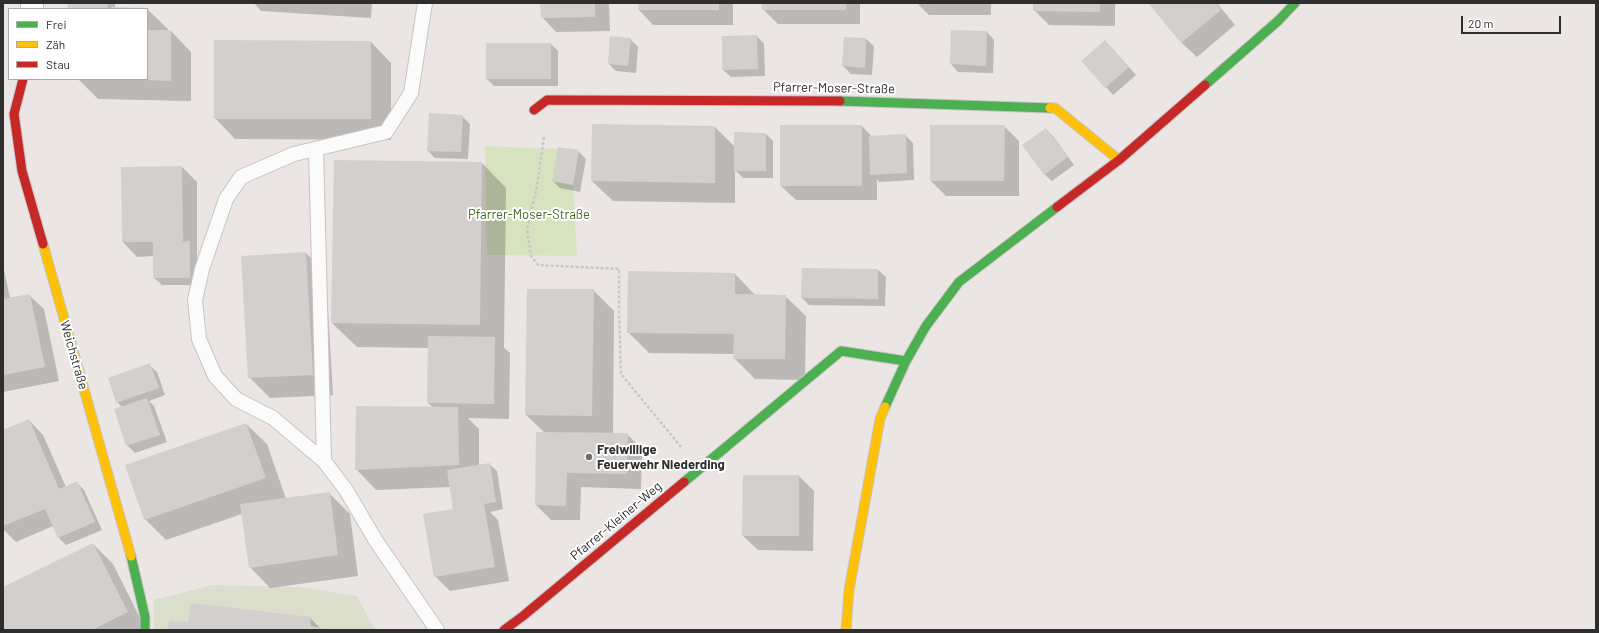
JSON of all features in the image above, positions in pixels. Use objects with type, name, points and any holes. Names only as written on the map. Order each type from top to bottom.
[{"type":"street","points":[[846,630],[849,590],[880,419],[906,361],[926,326],[959,282],[1119,160],[1279,20],[1295,3]]},
{"type":"street","name":"Weichstraße","points":[[23,80],[9,111],[22,171],[134,565],[145,617],[145,630]]},
{"type":"street","points":[[534,110],[547,100]]},
{"type":"street","name":"Pfarrer-Moser-Straße","points":[[547,100],[861,101],[1055,108],[1119,160]]},
{"type":"street","name":"Pfarrer-Kleiner-Weg","points":[[504,630],[524,616],[841,350],[906,361]]},
{"type":"lane","points":[[425,3],[411,93],[386,132],[294,154],[241,177],[226,199],[202,269],[195,300],[199,339],[215,376],[236,399],[274,418],[324,461],[346,490],[376,541],[437,630]]},
{"type":"lane","points":[[316,148],[324,461]]},
{"type":"path","points":[[547,100],[543,147],[537,186],[527,230],[531,256],[538,265],[619,269],[621,374],[699,469]]},
{"type":"green space","name":"Pfarrer-Moser-Straße","points":[[485,146],[558,149],[552,181],[573,185],[577,256],[487,255]]},
{"type":"green space","points":[[212,585],[301,587],[357,596],[375,630],[154,630],[154,600]]},
{"type":"building","points":[[68,3],[108,3],[107,8],[67,8]]},
{"type":"building","points":[[540,3],[595,3],[595,17],[541,18]]},
{"type":"building","points":[[638,3],[719,3],[719,10],[638,10]]},
{"type":"building","points":[[762,3],[846,3],[846,10],[762,10]]},
{"type":"building","points":[[1033,3],[1100,3],[1100,12],[1033,11]]},
{"type":"building","points":[[1148,3],[1216,3],[1221,10],[1181,43]]},
{"type":"building","points":[[112,7],[148,8],[112,8]]},
{"type":"building","points":[[148,30],[171,30],[171,81],[147,80]]},
{"type":"building","points":[[951,30],[987,31],[986,66],[950,64]]},
{"type":"building","points":[[757,35],[758,69],[722,70],[722,36]]},
{"type":"building","points":[[610,36],[631,38],[628,66],[608,64]]},
{"type":"building","points":[[844,37],[866,38],[865,68],[842,66]]},
{"type":"building","points":[[214,40],[371,41],[371,119],[214,119]]},
{"type":"building","points":[[1105,40],[1129,67],[1105,88],[1081,61]]},
{"type":"building","points":[[486,43],[551,43],[551,79],[486,79]]},
{"type":"building","points":[[429,113],[463,115],[461,152],[427,151]]},
{"type":"building","points":[[592,124],[715,126],[715,183],[591,181]]},
{"type":"building","points":[[780,125],[862,125],[862,186],[780,186]]},
{"type":"building","points":[[930,125],[1005,125],[1004,181],[930,181]]},
{"type":"building","points":[[1046,128],[1068,157],[1044,175],[1022,145]]},
{"type":"building","points":[[734,132],[766,133],[766,171],[734,171]]},
{"type":"building","points":[[906,134],[907,173],[870,175],[869,136]]},
{"type":"building","points":[[558,147],[579,150],[573,185],[552,181]]},
{"type":"building","points":[[334,160],[482,162],[480,325],[331,323]]},
{"type":"building","points":[[182,166],[183,242],[190,241],[190,278],[153,278],[153,242],[122,242],[121,167]]},
{"type":"building","points":[[306,252],[313,375],[248,378],[241,256]]},
{"type":"building","points":[[802,268],[878,269],[878,299],[801,298]]},
{"type":"building","points":[[628,271],[735,273],[735,294],[786,295],[785,359],[733,359],[734,334],[627,333]]},
{"type":"building","points":[[527,289],[594,289],[592,416],[525,415]]},
{"type":"building","points":[[30,294],[45,367],[3,375],[3,299]]},
{"type":"building","points":[[428,336],[495,337],[494,404],[427,403]]},
{"type":"building","points":[[150,363],[159,388],[116,403],[108,378]]},
{"type":"building","points":[[147,398],[160,435],[126,446],[114,409]]},
{"type":"building","points":[[356,406],[458,407],[459,465],[355,470]]},
{"type":"building","points":[[29,419],[59,489],[77,481],[95,522],[58,538],[45,509],[3,526],[3,430]]},
{"type":"building","points":[[246,423],[266,478],[144,520],[125,465]]},
{"type":"building","points":[[536,432],[628,433],[627,474],[567,473],[566,506],[535,505]]},
{"type":"building","points":[[490,463],[496,502],[484,504],[495,567],[434,577],[423,514],[453,509],[447,470]]},
{"type":"building","points":[[743,475],[799,475],[799,536],[742,536]]},
{"type":"building","points":[[330,492],[338,555],[249,568],[240,504]]},
{"type":"building","points":[[93,543],[128,612],[92,630],[3,630],[3,587]]},
{"type":"building","points":[[191,603],[310,617],[311,626],[332,630],[168,630],[169,621],[188,622]]},
{"type":"traffic: fast","points":[[1205,85],[1279,20],[1295,3]]},
{"type":"traffic: fast","points":[[840,101],[1050,108]]},
{"type":"traffic: fast","points":[[885,407],[906,361],[926,326],[959,282],[1057,207]]},
{"type":"traffic: fast","points":[[684,482],[841,351],[906,361]]},
{"type":"traffic: fast","points":[[131,556],[145,617],[145,630]]},
{"type":"traffic: slow","points":[[1050,108],[1055,108],[1119,160]]},
{"type":"traffic: slow","points":[[43,244],[131,556]]},
{"type":"traffic: slow","points":[[846,630],[849,590],[880,419],[885,407]]},
{"type":"traffic: jam","points":[[23,80],[14,114],[22,171],[43,244]]},
{"type":"traffic: jam","points":[[1057,207],[1119,160],[1205,85]]},
{"type":"traffic: jam","points":[[534,110],[547,100],[840,101]]},
{"type":"traffic: jam","points":[[504,630],[523,616],[684,482]]},
{"type":"place","name":"Freiwillige Feuerwehr Niederding","points":[[589,457]]}]
